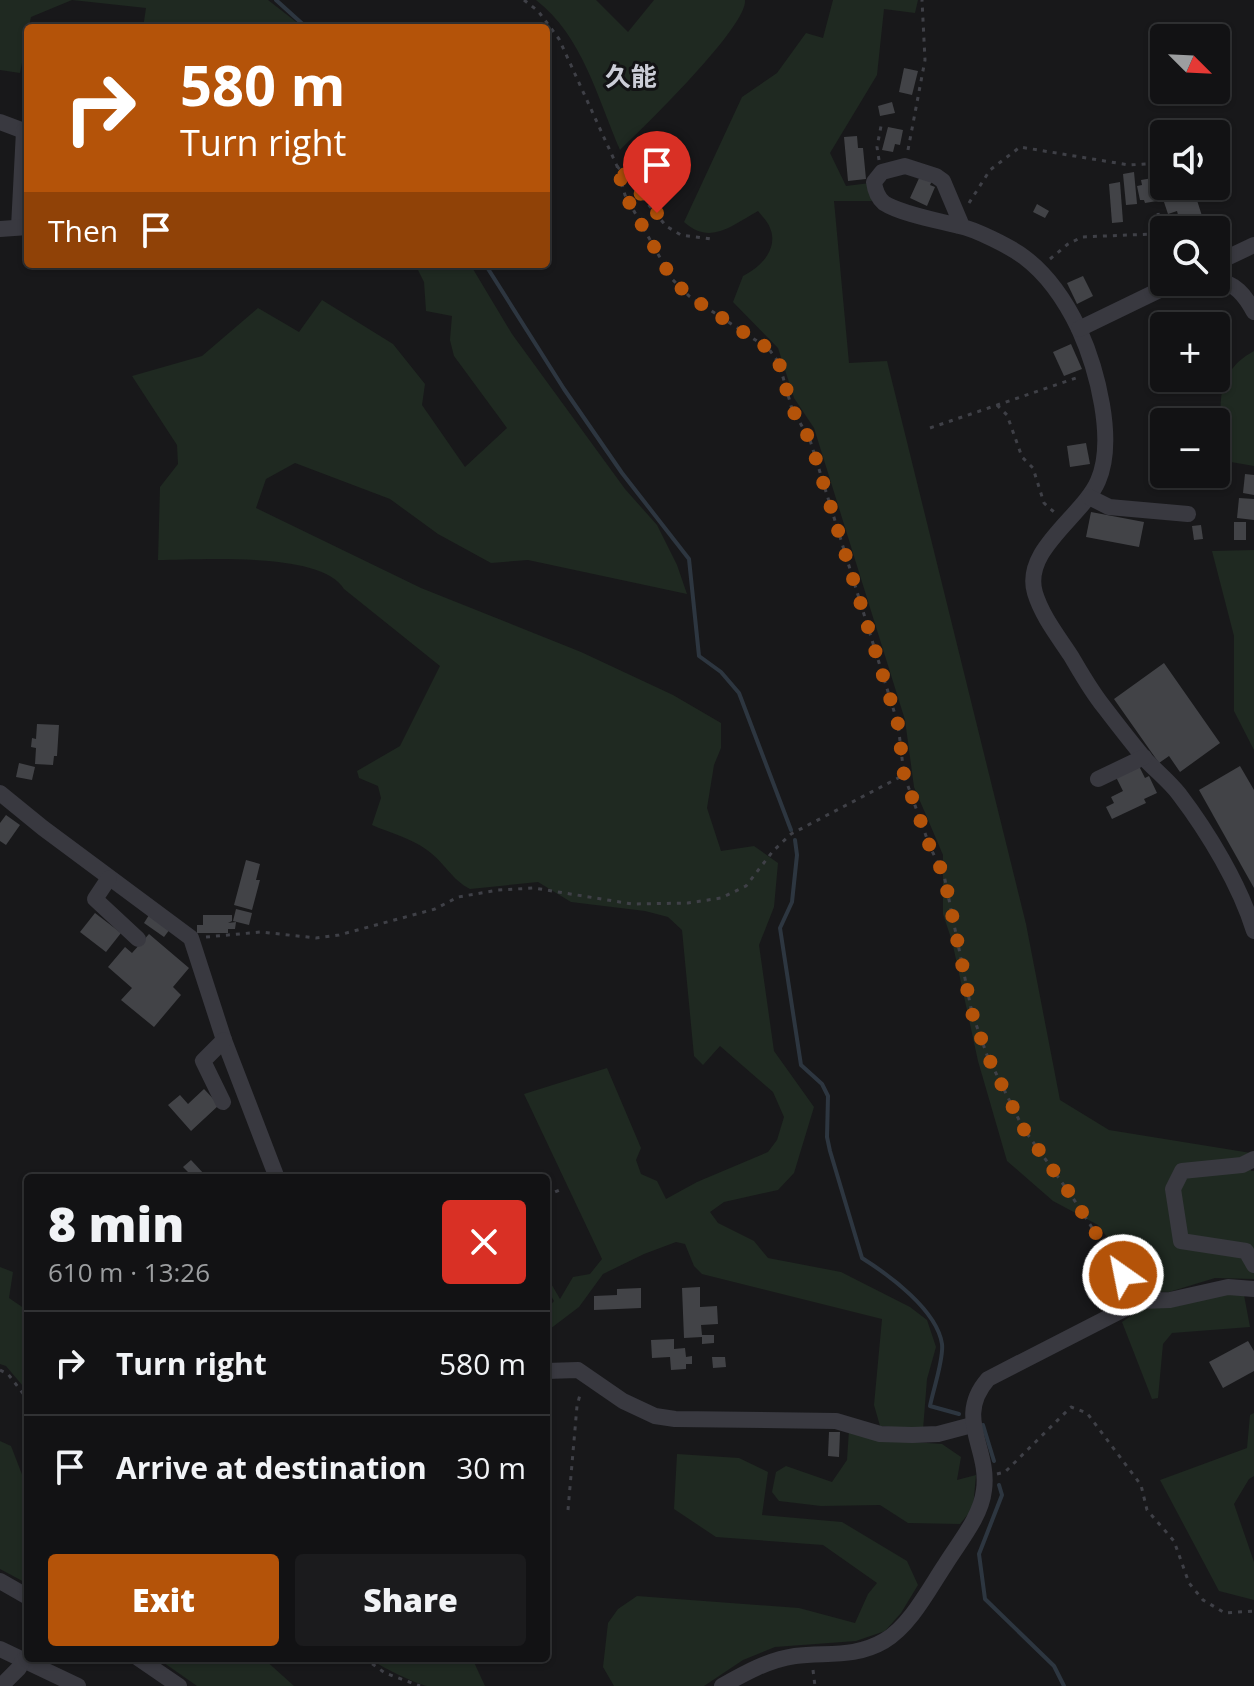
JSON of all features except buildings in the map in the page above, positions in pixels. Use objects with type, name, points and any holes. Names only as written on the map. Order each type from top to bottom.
[{"type":"street","points":[[0,122],[24,129]]},
{"type":"street","points":[[962,226],[943,181],[905,166],[887,170],[874,182],[875,191],[883,202],[944,224],[962,226],[1023,256],[1049,279],[1079,329],[1094,372],[1106,447],[1098,481],[1089,497],[1047,544],[1035,570],[1033,590],[1041,609],[1101,704],[1178,793],[1234,879],[1254,931]]},
{"type":"street","points":[[0,229],[24,227]]},
{"type":"street","points":[[1230,256],[1254,245]]},
{"type":"street","points":[[1230,283],[1254,312]]},
{"type":"street","points":[[1079,329],[1150,295]]},
{"type":"street","points":[[1089,497],[1109,507],[1188,514]]},
{"type":"street","points":[[1098,779],[1144,757]]},
{"type":"street","points":[[0,793],[191,938],[224,1040],[275,1174]]},
{"type":"street","points":[[109,878],[95,899],[138,939]]},
{"type":"street","points":[[223,1102],[203,1061],[224,1040]]},
{"type":"street","points":[[1254,1159],[1242,1165],[1182,1171],[1173,1189],[1181,1241],[1246,1251],[1254,1265]]},
{"type":"street","points":[[722,1686],[761,1665],[793,1656],[855,1653],[885,1641],[894,1633],[934,1582],[978,1513],[985,1472],[972,1425],[976,1399],[988,1379],[1140,1301],[1170,1300],[1228,1287],[1254,1289]]},
{"type":"street","points":[[550,1371],[578,1370],[586,1373],[623,1401],[655,1416],[675,1419],[836,1421],[880,1434],[912,1435],[938,1434],[972,1425]]},
{"type":"street","points":[[0,1581],[24,1595]]},
{"type":"street","points":[[0,1649],[23,1660],[1,1686]]},
{"type":"street","points":[[27,1662],[78,1686]]},
{"type":"street","points":[[144,1662],[179,1686]]},
{"type":"path","points":[[524,0],[548,24]]},
{"type":"path","points":[[905,166],[925,60],[922,0]]},
{"type":"path","points":[[550,27],[559,39],[617,166],[625,195],[672,279],[689,296],[769,349],[779,363],[792,409],[810,440],[898,724],[904,775],[930,847],[944,875],[972,1013],[987,1055],[1023,1128],[1140,1301]]},
{"type":"path","points":[[882,121],[878,158],[887,170]]},
{"type":"path","points":[[962,226],[969,204],[990,170],[1020,147],[1129,165],[1150,164]]},
{"type":"path","points":[[617,166],[666,226],[681,235],[711,239]]},
{"type":"path","points":[[1040,271],[1068,244],[1082,237],[1153,234],[1160,226],[1158,213]]},
{"type":"path","points":[[930,428],[1094,372]]},
{"type":"path","points":[[997,405],[1007,415],[1022,457],[1033,468],[1044,503],[1067,521]]},
{"type":"path","points":[[191,938],[261,932],[316,938],[339,935],[435,909],[458,897],[498,890],[534,888],[632,904],[688,903],[721,898],[746,886],[773,851],[791,834],[904,775]]},
{"type":"path","points":[[550,1194],[564,1188]]},
{"type":"path","points":[[0,1370],[8,1374],[24,1395]]},
{"type":"path","points":[[568,1510],[577,1406],[586,1373]]},
{"type":"path","points":[[985,1472],[1005,1472],[1071,1407],[1080,1409],[1087,1413],[1141,1485],[1147,1510],[1174,1541],[1189,1583],[1203,1600],[1225,1613],[1254,1611]]},
{"type":"path","points":[[370,1662],[385,1673],[420,1686]]},
{"type":"shaded area","points":[[0,0],[72,0],[31,17],[30,24],[24,24],[20,73],[0,70]]},
{"type":"shaded area","points":[[72,0],[268,0],[299,24],[144,24],[146,8]]},
{"type":"shaded area","points":[[536,0],[596,0],[628,32],[654,0],[745,0],[741,13],[713,53],[620,150],[577,49],[552,14]]},
{"type":"shaded area","points":[[833,0],[918,0],[915,13],[884,9],[877,75],[830,153],[846,186],[870,183],[872,201],[834,201],[849,363],[887,361],[1026,924],[1060,1100],[1109,1130],[1251,1153],[1251,1171],[1254,1171],[1254,1279],[1215,1278],[1169,1292],[1147,1291],[1098,1225],[1053,1201],[1007,1161],[978,1061],[952,941],[943,914],[943,855],[914,787],[905,720],[814,428],[794,398],[778,348],[733,302],[743,276],[756,268],[770,250],[770,228],[758,211],[712,233],[694,229],[684,222],[742,97],[777,73],[806,33],[823,38]]},
{"type":"shaded area","points":[[417,268],[472,268],[512,334],[625,489],[657,525],[687,594],[528,560],[491,563],[438,534],[390,499],[295,463],[266,479],[256,508],[421,588],[581,652],[673,695],[721,723],[721,748],[714,765],[707,808],[721,851],[754,846],[778,863],[774,907],[759,945],[774,1051],[814,1107],[794,1173],[778,1190],[724,1202],[710,1212],[718,1223],[754,1241],[768,1258],[841,1272],[910,1307],[927,1320],[936,1347],[927,1379],[923,1430],[880,1426],[874,1405],[882,1319],[702,1274],[694,1266],[685,1244],[676,1242],[603,1274],[579,1307],[550,1329],[550,1306],[554,1301],[550,1294],[550,1282],[560,1299],[573,1277],[590,1274],[602,1259],[524,1094],[607,1068],[641,1148],[636,1160],[641,1174],[657,1181],[666,1199],[697,1182],[768,1152],[777,1140],[784,1117],[773,1092],[720,1046],[703,1065],[694,1056],[682,930],[668,917],[645,911],[571,902],[538,882],[470,889],[421,846],[372,825],[381,798],[378,786],[359,778],[357,771],[400,746],[440,666],[331,577],[311,568],[258,560],[158,560],[160,487],[178,464],[177,445],[132,376],[202,356],[258,308],[299,332],[322,300],[393,344],[425,384],[422,405],[465,467],[507,428],[454,356],[450,340],[452,316],[426,311],[424,282]]},
{"type":"shaded area","points":[[1254,351],[1254,466],[1230,462],[1230,408],[1221,408],[1222,392],[1230,392],[1230,373],[1239,361]]},
{"type":"shaded area","points":[[1254,550],[1254,750],[1234,711],[1234,636],[1212,551]]},
{"type":"shaded area","points":[[0,1267],[13,1272],[9,1298],[24,1308],[24,1387],[6,1366],[0,1364]]},
{"type":"shaded area","points":[[1225,1294],[1244,1295],[1250,1327],[1172,1333],[1163,1344],[1158,1398],[1152,1399],[1122,1322],[1140,1310]]},
{"type":"shaded area","points":[[1254,1413],[1254,1476],[1234,1504],[1254,1562],[1254,1600],[1219,1591],[1160,1480],[1247,1448],[1250,1415]]},
{"type":"shaded area","points":[[849,1430],[884,1440],[942,1444],[961,1457],[957,1480],[976,1475],[973,1508],[960,1524],[908,1523],[880,1505],[821,1506],[779,1501],[772,1492],[776,1472],[786,1466],[832,1482],[847,1460]]},
{"type":"shaded area","points":[[0,1441],[11,1446],[24,1480],[24,1582],[0,1569]]},
{"type":"shaded area","points":[[677,1454],[739,1458],[768,1472],[762,1515],[842,1522],[907,1561],[918,1585],[901,1613],[885,1631],[856,1641],[775,1647],[743,1660],[704,1686],[614,1686],[603,1667],[608,1623],[618,1609],[637,1596],[799,1608],[855,1623],[868,1594],[877,1583],[823,1545],[716,1537],[674,1509]]},
{"type":"shaded area","points":[[163,1662],[267,1662],[294,1686],[197,1686]]},
{"type":"shaded area","points":[[376,1662],[474,1662],[485,1686],[427,1686]]},
{"type":"waterway","points":[[276,0],[303,24]]},
{"type":"waterway","points":[[488,268],[564,389],[622,473],[689,559],[699,656],[721,672],[739,693],[791,830]]},
{"type":"waterway","points":[[795,840],[797,855],[792,902],[780,928],[801,1065],[822,1084],[828,1096],[827,1137],[862,1258],[898,1284],[931,1319],[938,1331],[942,1350],[930,1406],[959,1414]]},
{"type":"waterway","points":[[983,1425],[994,1461]]},
{"type":"waterway","points":[[999,1485],[1002,1495],[979,1554],[985,1599],[1054,1666],[1064,1686]]},
{"type":"district","name":"久能","points":[[631,77]]},
{"type":"route","points":[[657,213],[617,166],[625,195],[672,279],[689,296],[769,349],[779,363],[792,409],[810,440],[898,724],[904,775],[930,847],[944,875],[972,1013],[987,1055],[1023,1128],[1123,1275]]}]
